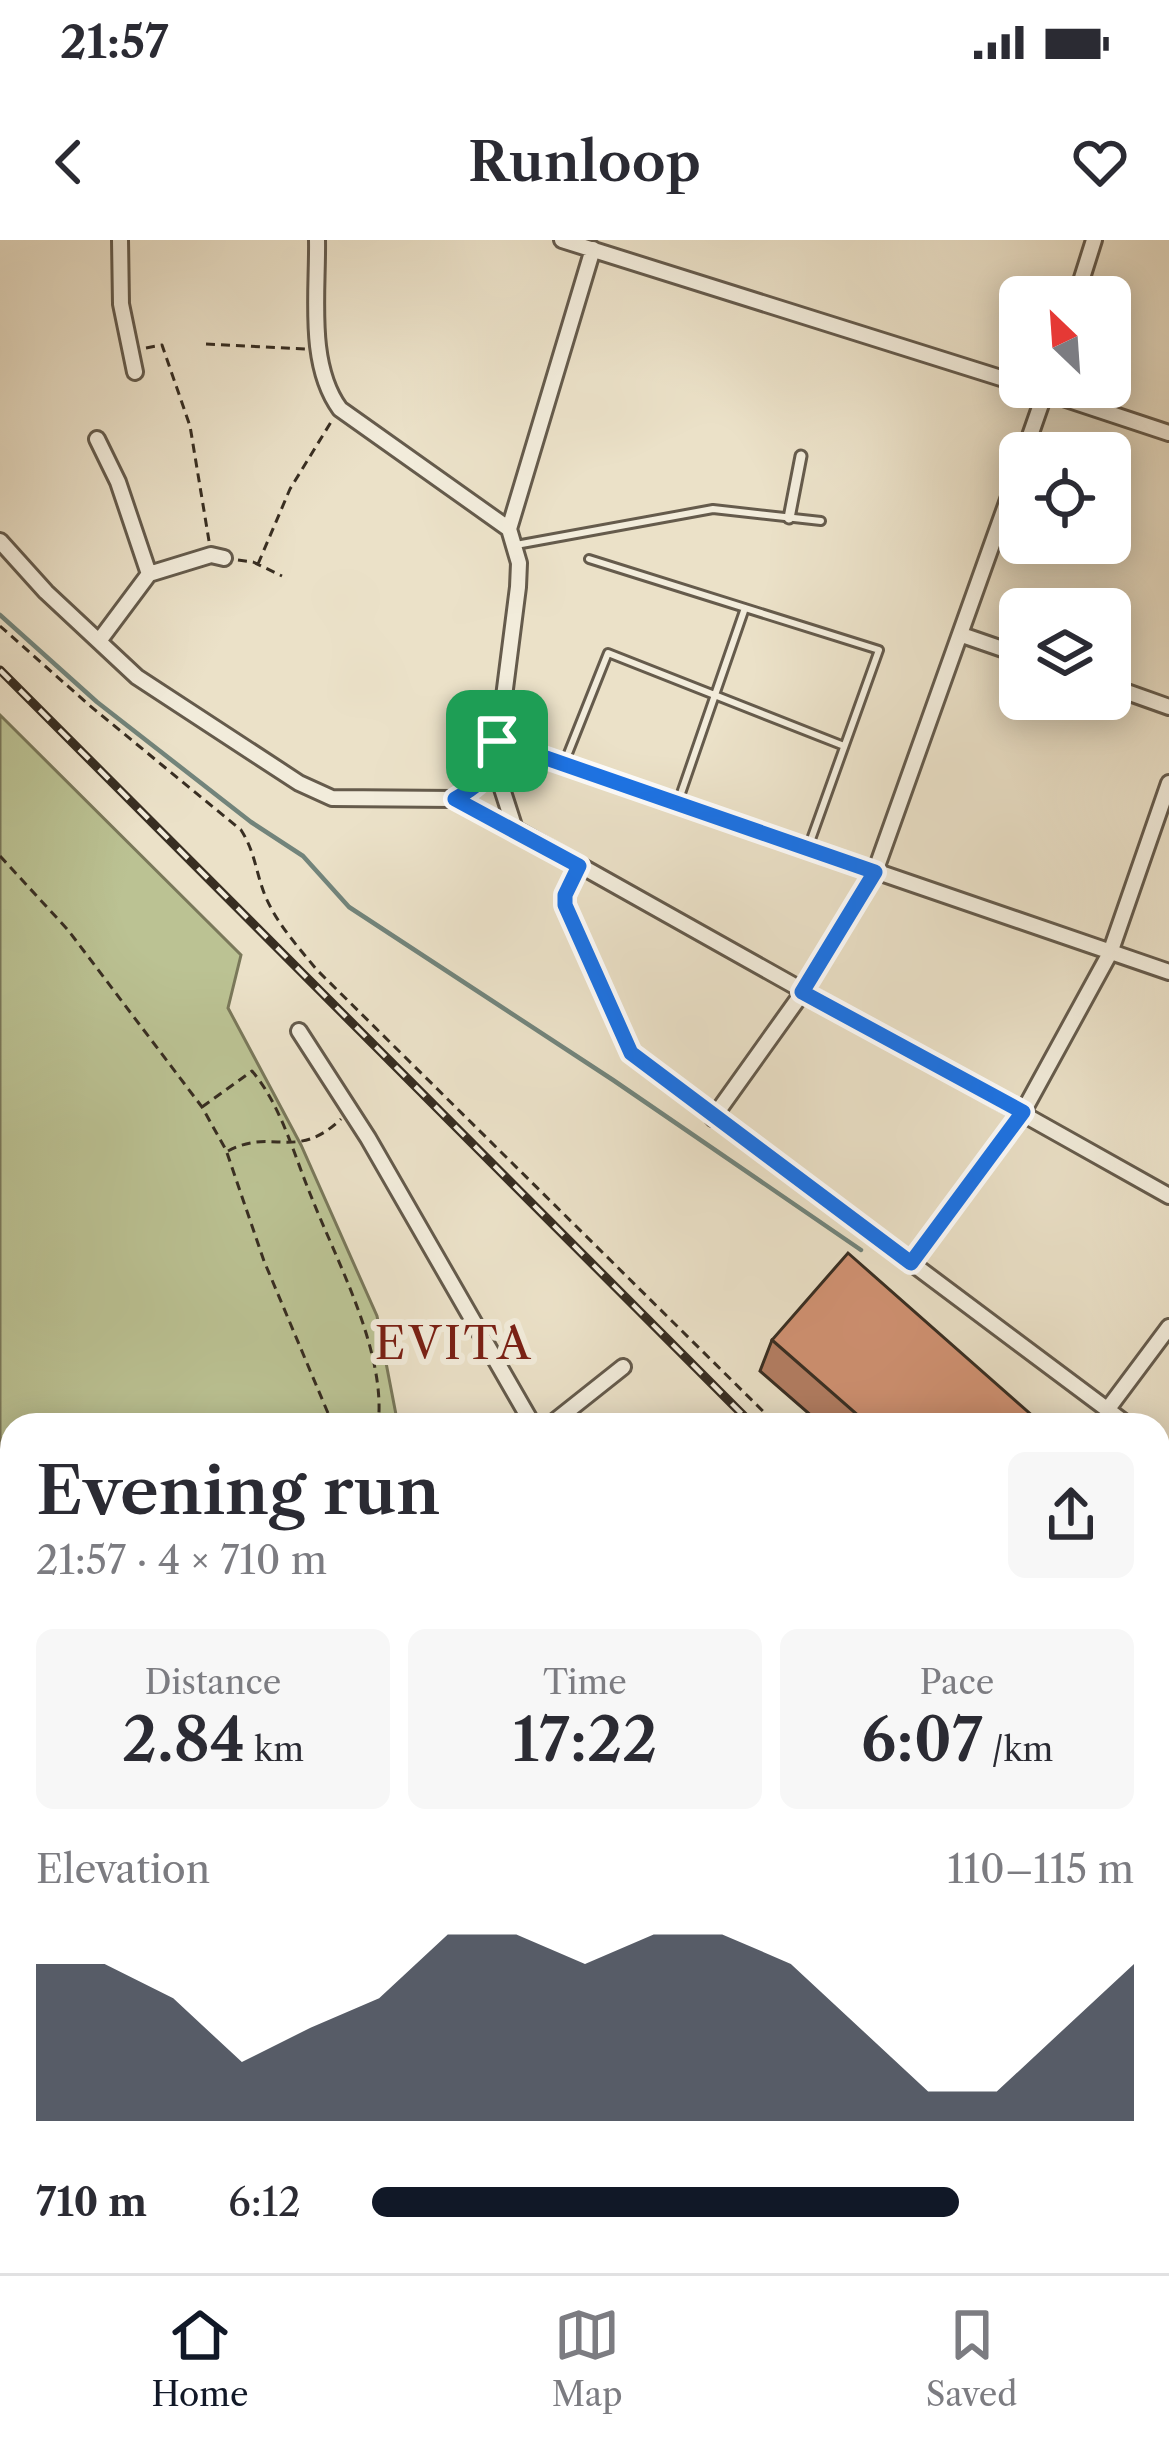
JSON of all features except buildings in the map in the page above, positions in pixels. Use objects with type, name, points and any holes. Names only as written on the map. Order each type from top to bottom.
[{"type":"street","points":[[120,240],[121,304],[135,372]]},
{"type":"street","points":[[317,240],[324,384],[340,409],[509,529],[516,545],[518,587],[494,767],[515,829]]},
{"type":"street","points":[[562,240],[593,249],[619,248],[999,377]]},
{"type":"street","points":[[1083,276],[1094,240]]},
{"type":"street","points":[[509,529],[593,249]]},
{"type":"street","points":[[1096,408],[1169,433]]},
{"type":"street","points":[[97,439],[118,482],[149,574]]},
{"type":"street","points":[[789,518],[801,456]]},
{"type":"street","points":[[713,1118],[802,992],[875,872],[999,527]]},
{"type":"street","points":[[0,541],[46,592],[160,695],[232,735],[321,795],[455,799],[1169,1196]]},
{"type":"street","points":[[99,641],[149,574],[217,556]]},
{"type":"street","points":[[962,634],[999,647]]},
{"type":"street","points":[[1131,693],[1169,707]]},
{"type":"street","points":[[497,741],[1169,972]]},
{"type":"street","points":[[455,799],[483,782],[494,767]]},
{"type":"street","points":[[911,1263],[1023,1112],[1110,953],[1169,783]]},
{"type":"street","points":[[579,866],[565,905],[631,1053],[1111,1413]]},
{"type":"street","points":[[299,1031],[526,1413]]},
{"type":"street","points":[[1107,1410],[1169,1328]]},
{"type":"street","points":[[565,1413],[623,1367]]},
{"type":"lane","points":[[516,545],[713,509],[821,520]]},
{"type":"lane","points":[[590,559],[879,650],[808,849]]},
{"type":"lane","points":[[678,802],[746,608]]},
{"type":"lane","points":[[563,764],[608,652],[845,746]]},
{"type":"path","points":[[206,344],[320,350]]},
{"type":"path","points":[[162,345],[190,426],[217,556],[282,576]]},
{"type":"path","points":[[258,565],[290,489],[340,409]]},
{"type":"path","points":[[0,626],[241,830],[254,850],[270,906],[317,970],[765,1413]]},
{"type":"path","points":[[0,856],[68,930],[202,1107],[226,1152],[264,1261],[328,1413]]},
{"type":"path","points":[[202,1107],[252,1071],[280,1116],[363,1320],[380,1413]]},
{"type":"path","points":[[226,1152],[257,1141],[290,1143],[318,1138],[350,1110]]},
{"type":"green space","points":[[0,715],[241,955],[228,1008],[301,1145],[377,1316],[396,1413],[0,1413]]},
{"type":"waterway","points":[[0,615],[97,702],[251,822],[303,856],[349,907],[861,1250]]},
{"type":"railway","points":[[0,670],[741,1413]]},
{"type":"district","name":"EVITA","points":[[454,1343]]},
{"type":"route","points":[[497,741],[875,872],[802,992],[1023,1112],[911,1263],[631,1053],[565,905],[579,866],[455,799],[483,782],[494,767],[497,741]]}]
